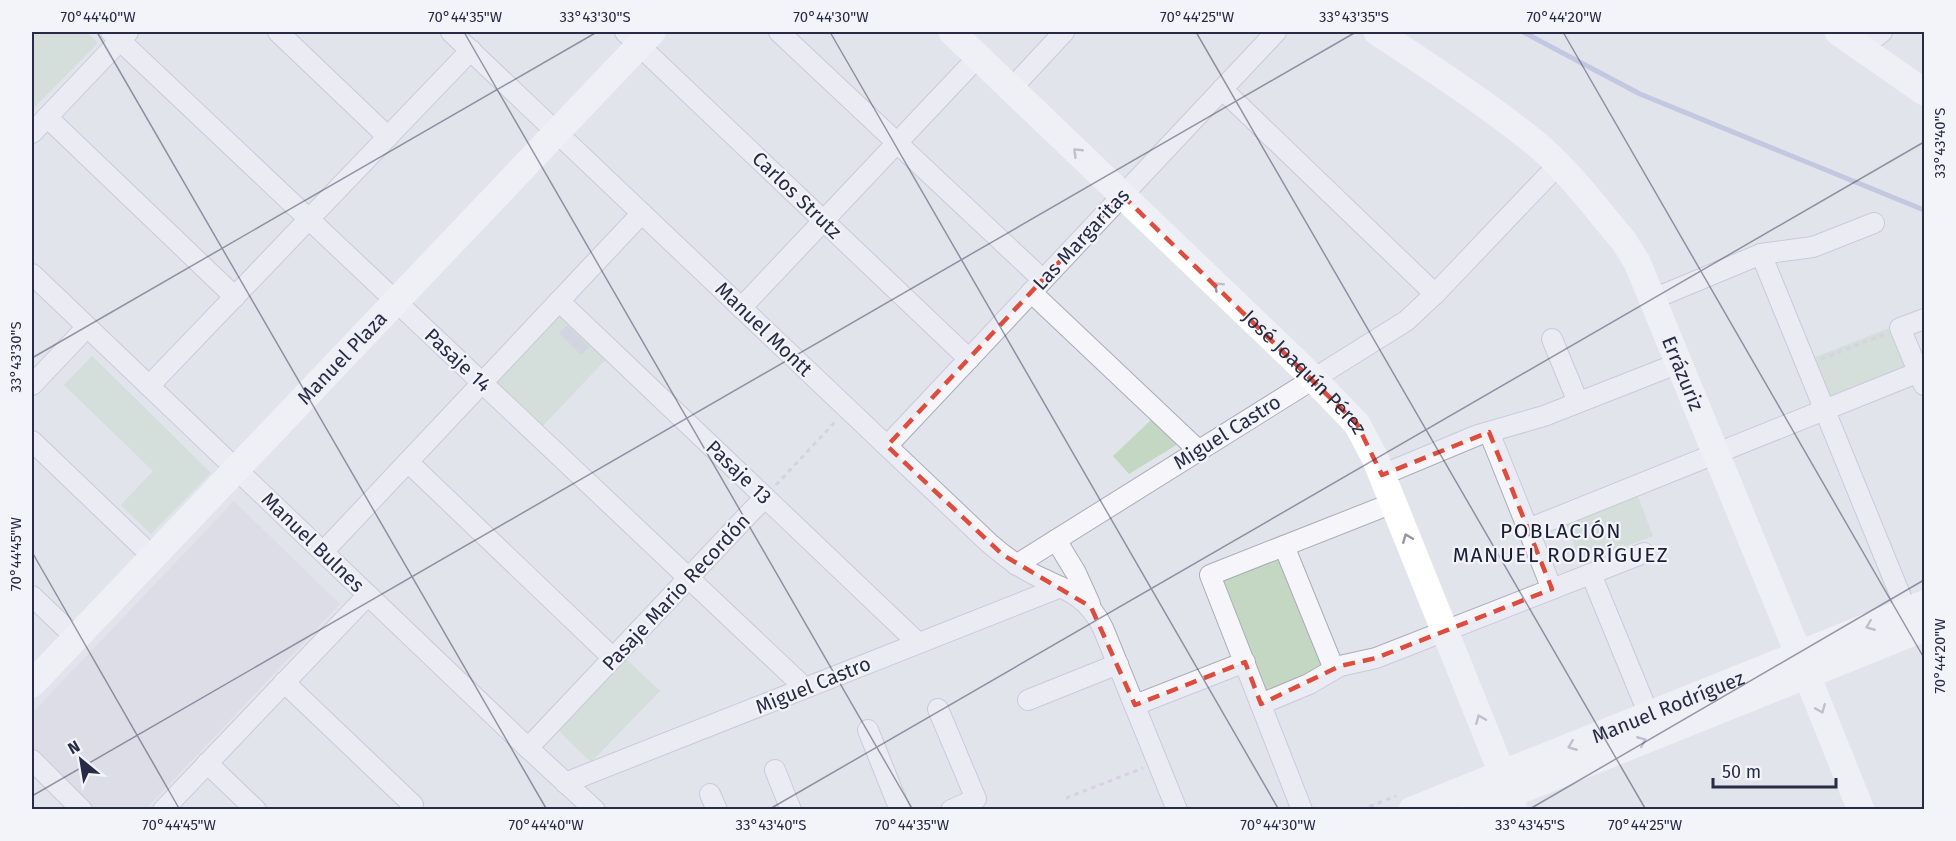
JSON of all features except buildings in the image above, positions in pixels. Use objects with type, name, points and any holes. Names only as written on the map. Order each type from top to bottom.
[{"type":"street","points":[[278,32],[388,137]]},
{"type":"street","name":"Manuel Montt","points":[[451,32],[988,543],[1016,565],[1077,595],[1091,607]]},
{"type":"street","points":[[779,32],[897,143],[1198,450]]},
{"type":"street","name":"José Joaquín Pérez","points":[[952,32],[1314,378],[1357,424],[1382,475],[1508,793]]},
{"type":"street","points":[[1011,89],[1064,32]]},
{"type":"street","name":"Las Margaritas","points":[[887,447],[1276,32]]},
{"type":"street","name":"Errázuriz","points":[[1377,32],[1437,72],[1534,143],[1558,165],[1623,240],[1637,262],[1861,810]]},
{"type":"street","points":[[1838,32],[1924,92]]},
{"type":"street","points":[[1862,48],[1882,32]]},
{"type":"street","points":[[32,133],[120,34]]},
{"type":"street","name":"Pasaje 14","points":[[120,34],[309,219],[805,688]]},
{"type":"street","name":"Manuel Plaza","points":[[32,684],[557,132],[639,36]]},
{"type":"street","name":"Carlos Strutz","points":[[639,36],[823,221],[969,359]]},
{"type":"street","points":[[149,386],[471,50]]},
{"type":"street","points":[[741,308],[978,57]]},
{"type":"street","points":[[1222,90],[1436,294]]},
{"type":"street","points":[[47,117],[235,297]]},
{"type":"street","name":"Miguel Castro","points":[[1016,565],[1391,332],[1436,294],[1558,165]]},
{"type":"street","points":[[323,552],[642,213]]},
{"type":"street","points":[[1653,299],[1761,254],[1813,247],[1874,223]]},
{"type":"street","points":[[1761,254],[1824,410],[1918,619]]},
{"type":"street","name":"Manuel Bulnes","points":[[32,274],[528,748],[596,810]]},
{"type":"street","name":"Pasaje 13","points":[[559,301],[918,643]]},
{"type":"street","points":[[1528,529],[1824,410],[1922,379],[1900,328],[1924,319]]},
{"type":"street","points":[[32,385],[87,327]]},
{"type":"street","points":[[1552,339],[1578,402]]},
{"type":"street","points":[[1382,475],[1489,432],[1544,416],[1679,363]]},
{"type":"street","points":[[1489,432],[1552,590]]},
{"type":"street","points":[[32,441],[153,557]]},
{"type":"street","points":[[408,462],[613,658]]},
{"type":"street","name":"Pasaje Mario Recordón","points":[[528,748],[765,497]]},
{"type":"street","points":[[1302,810],[1210,575],[1393,503]]},
{"type":"street","name":"Manuel Montt","points":[[1056,540],[1098,617],[1177,810]]},
{"type":"street","points":[[1284,546],[1334,669]]},
{"type":"street","points":[[1261,704],[1309,684],[1334,669],[1376,658],[1644,554]]},
{"type":"street","points":[[1591,574],[1649,715]]},
{"type":"street","name":"Miguel Castro","points":[[565,783],[1061,587]]},
{"type":"street","points":[[163,810],[368,595]]},
{"type":"street","points":[[32,596],[76,638]]},
{"type":"street","name":"Manuel Rodríguez","points":[[1471,810],[1803,665],[1918,619]]},
{"type":"street","points":[[1135,705],[1245,662]]},
{"type":"street","points":[[1028,700],[1118,664]]},
{"type":"street","name":"Manuel Rodríguez","points":[[1412,810],[1508,793],[1649,715],[1803,665]]},
{"type":"street","points":[[284,682],[413,805]]},
{"type":"street","points":[[938,709],[976,799],[951,810]]},
{"type":"street","points":[[868,730],[900,810]]},
{"type":"street","points":[[32,760],[82,810]]},
{"type":"street","points":[[207,763],[256,810]]},
{"type":"street","points":[[776,770],[791,810]]},
{"type":"path","points":[[1806,364],[1900,328]]},
{"type":"path","name":"Pasaje Mario Recordón","points":[[765,497],[848,409]]},
{"type":"path","points":[[1066,798],[1158,762]]},
{"type":"highlighted area","points":[[1122,195],[1357,424],[1382,475],[1489,432],[1552,589],[1376,658],[1340,666],[1261,704],[1245,662],[1135,705],[1091,607],[1003,555],[887,446]]},
{"type":"shaded area","points":[[234,501],[340,604],[146,809],[94,809],[32,749],[32,713]]},
{"type":"green space","points":[[32,32],[87,32],[98,43],[32,110]]},
{"type":"green space","points":[[564,311],[610,355],[539,430],[493,385]]},
{"type":"green space","points":[[1892,327],[1909,370],[1830,400],[1813,358]]},
{"type":"green space","points":[[92,356],[211,473],[151,534],[121,505],[153,471],[64,385]]},
{"type":"green space","points":[[1151,420],[1178,444],[1129,474],[1113,456]]},
{"type":"green space","points":[[1637,494],[1653,536],[1581,563],[1565,521]]},
{"type":"green space","points":[[1282,553],[1328,671],[1266,696],[1220,577]]},
{"type":"green space","points":[[625,658],[660,691],[591,762],[556,728]]},
{"type":"waterway","points":[[1523,32],[1640,94],[1924,210]]},
{"type":"district","name":"POBLACIÓN MANUEL RODRÍGUEZ","points":[[1561,543]]}]
